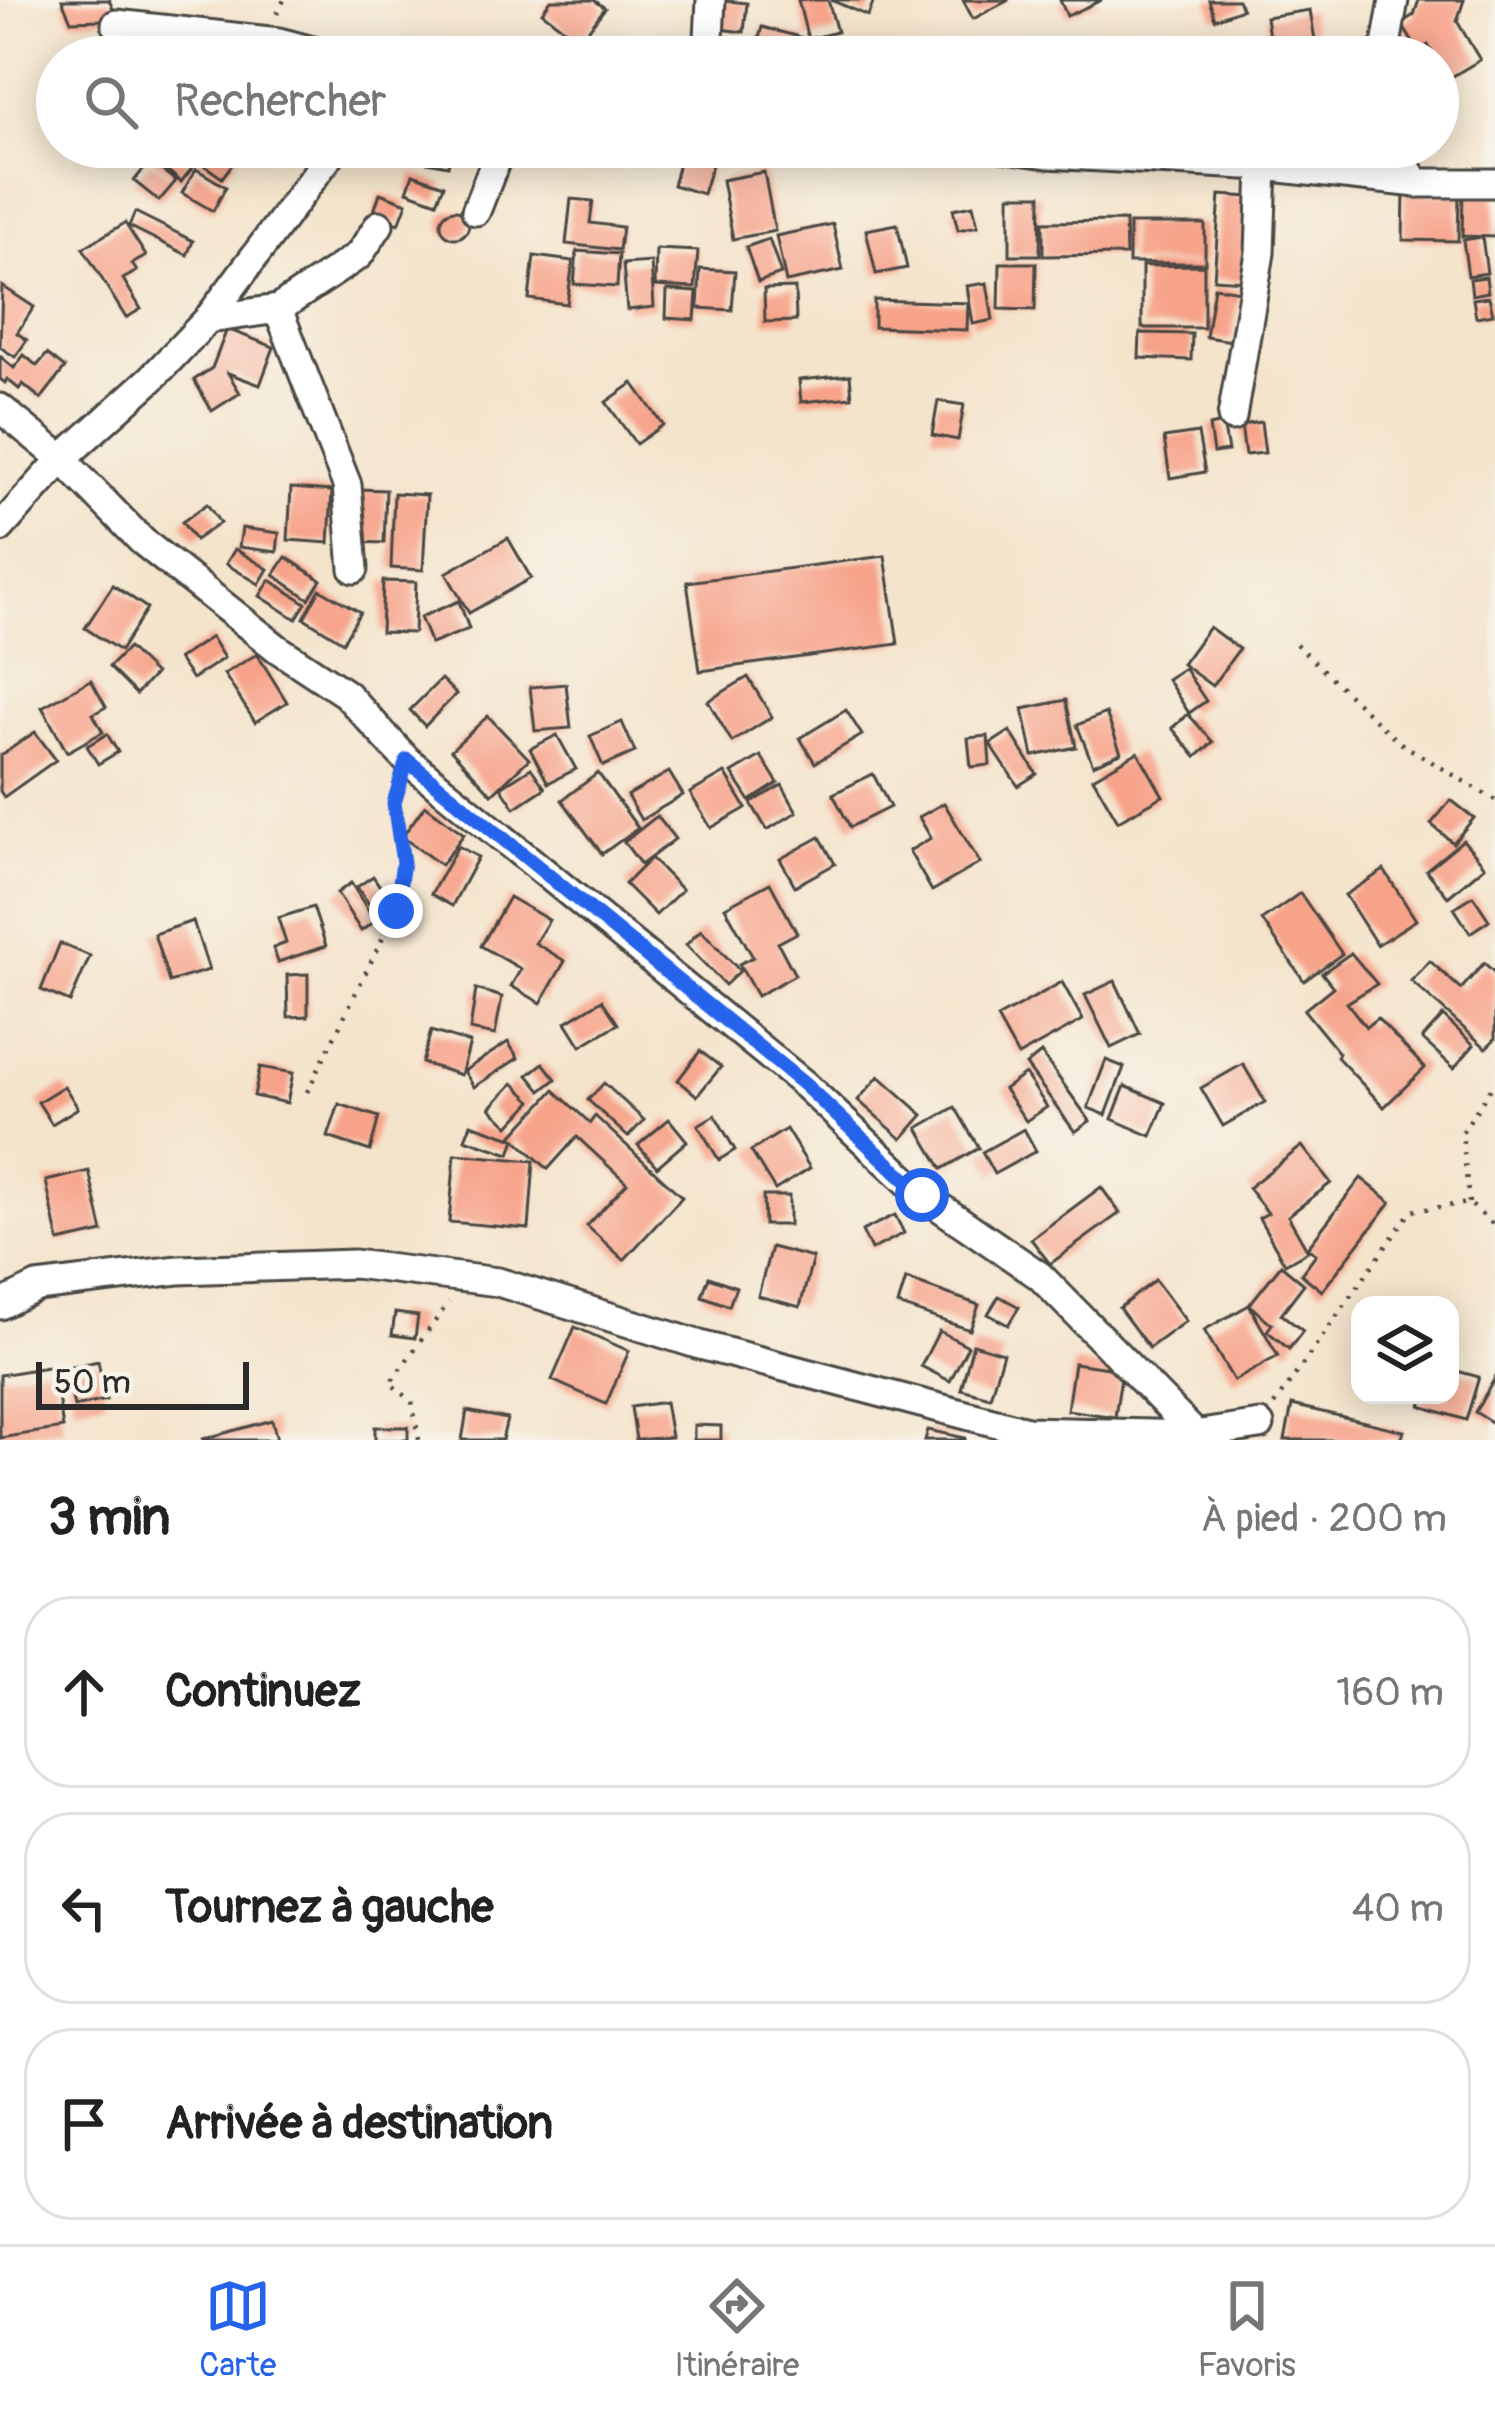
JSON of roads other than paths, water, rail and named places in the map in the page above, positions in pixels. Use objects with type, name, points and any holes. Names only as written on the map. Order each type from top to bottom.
[{"type":"street","points":[[709,36],[711,0]]},
{"type":"street","points":[[1388,36],[1394,0]]},
{"type":"street","points":[[116,24],[225,36]]},
{"type":"street","points":[[0,528],[62,459],[152,379],[208,319],[320,168]]},
{"type":"street","points":[[476,211],[493,168]]},
{"type":"street","points":[[1232,417],[1260,253],[1263,168]]},
{"type":"street","points":[[1285,168],[1418,183],[1495,183]]},
{"type":"street","points":[[1318,171],[1321,168]]},
{"type":"street","points":[[1407,168],[1418,183]]},
{"type":"street","points":[[208,319],[278,309],[359,255],[379,225]]},
{"type":"street","points":[[278,309],[347,485],[354,569]]},
{"type":"street","points":[[0,408],[62,459],[142,541],[278,650],[346,694],[407,760],[805,1085],[922,1195],[1040,1276],[1198,1437]]},
{"type":"street","points":[[0,1305],[37,1287],[178,1270],[354,1264],[498,1282],[700,1345],[1027,1431],[1198,1437],[1260,1425]]}]
